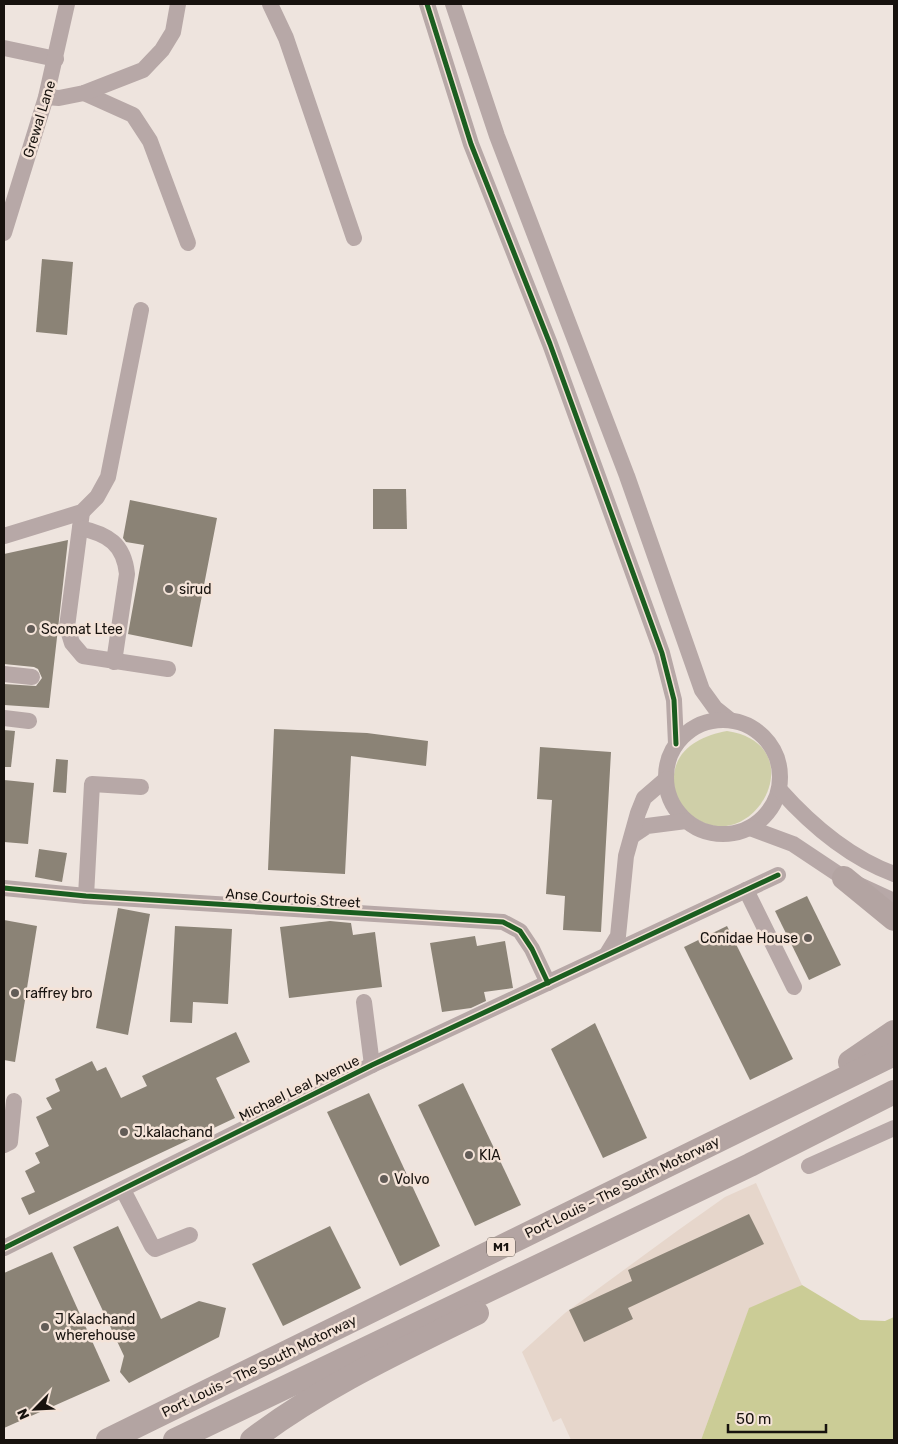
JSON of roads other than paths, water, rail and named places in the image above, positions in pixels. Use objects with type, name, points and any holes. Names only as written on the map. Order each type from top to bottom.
[{"type":"highway","points":[[844,878],[894,919]]},
{"type":"highway","points":[[783,1108],[894,1032]]},
{"type":"highway","name":"Port Louis – The South Motorway","points":[[108,1440],[894,1054]]},
{"type":"highway","name":"M1","points":[[175,1440],[750,1165],[894,1092]]},
{"type":"highway","points":[[252,1440],[304,1404],[356,1374],[676,1216],[750,1165]]},
{"type":"highway","points":[[203,1440],[249,1417],[326,1367]]},
{"type":"street","name":"Grewal Lane","points":[[4,233],[46,97],[67,4]]},
{"type":"street","points":[[46,97],[59,98],[84,93],[143,70],[162,50],[173,32],[178,4]]},
{"type":"street","points":[[270,4],[286,38],[354,238]]},
{"type":"street","points":[[427,4],[471,144],[550,344],[662,653],[674,700],[676,744]]},
{"type":"street","points":[[453,4],[497,136],[627,476],[702,690],[715,708],[730,720]]},
{"type":"street","points":[[4,48],[56,59]]},
{"type":"street","points":[[84,93],[133,116],[150,141],[188,243]]},
{"type":"street","points":[[141,310],[108,477],[81,520],[67,627],[72,644],[83,656],[168,669]]},
{"type":"street","points":[[4,536],[81,520],[115,543],[126,560],[128,574],[114,662]]},
{"type":"street","points":[[4,674],[32,677]]},
{"type":"street","points":[[4,718],[29,721]]},
{"type":"street","points":[[715,720],[730,720],[746,724],[759,732],[770,744],[777,758],[780,773],[779,789],[769,812],[750,828],[738,833],[717,834],[698,829],[686,821],[676,809],[669,795],[666,780],[668,761],[676,744],[700,724],[715,720]]},
{"type":"street","points":[[607,954],[618,936],[626,856],[644,798],[666,780]]},
{"type":"street","points":[[86,896],[92,784],[141,787]]},
{"type":"street","points":[[779,789],[817,829],[856,855],[880,869],[894,874]]},
{"type":"street","points":[[632,836],[647,826],[686,821]]},
{"type":"street","points":[[750,828],[793,844],[844,878],[894,901]]},
{"type":"street","name":"Michael Leal Avenue","points":[[4,1248],[372,1066],[778,875]]},
{"type":"street","name":"Anse Courtois Street","points":[[4,888],[86,896],[503,922],[520,931],[532,949],[548,983]]},
{"type":"street","points":[[746,890],[794,987]]},
{"type":"street","points":[[364,1002],[372,1066]]},
{"type":"street","points":[[4,1145],[10,1142],[14,1101]]},
{"type":"street","points":[[809,1166],[894,1128]]},
{"type":"street","points":[[123,1190],[152,1246],[156,1249],[190,1235]]},
{"type":"place","name":"sirud","points":[[169,589]]},
{"type":"place","name":"Scomat Ltee","points":[[31,629]]},
{"type":"place","name":"Conidae House","points":[[808,938]]},
{"type":"place","name":"raffrey bro","points":[[15,993]]},
{"type":"place","name":"J.kalachand","points":[[124,1132]]},
{"type":"place","name":"KIA","points":[[469,1155]]},
{"type":"place","name":"Volvo","points":[[384,1179]]},
{"type":"place","name":"J Kalachand wherehouse","points":[[45,1327]]}]
